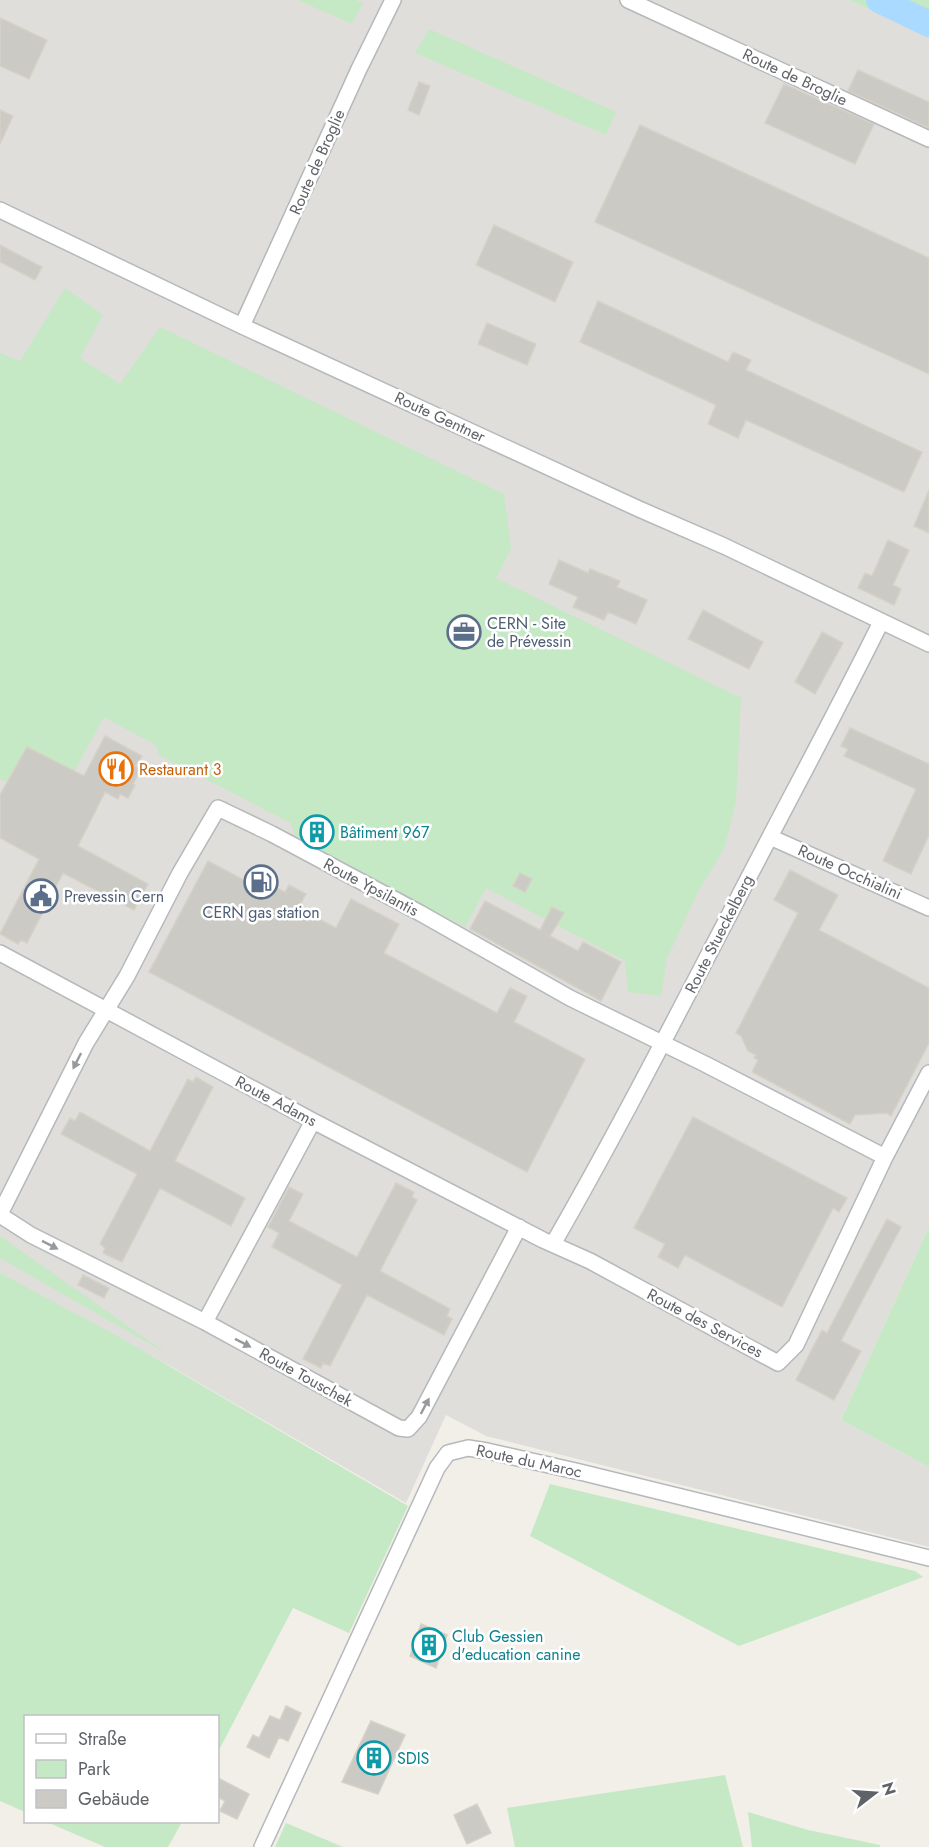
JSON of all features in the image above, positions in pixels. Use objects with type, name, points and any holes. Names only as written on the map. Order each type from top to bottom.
[{"type":"street","name":"Route de Broglie","points":[[243,326],[359,69],[393,0]]},
{"type":"street","name":"Route de Broglie","points":[[628,0],[929,139]]},
{"type":"street","name":"Route Gentner","points":[[0,210],[243,326],[724,546],[929,644]]},
{"type":"street","name":"Route Stueckelberg","points":[[553,1244],[663,1044],[822,741],[881,622]]},
{"type":"street","name":"Route Ypsilantis","points":[[105,1010],[127,976],[218,808],[272,834],[410,908],[570,998],[663,1044]]},
{"type":"street","name":"Route Occhialini","points":[[770,837],[929,908]]},
{"type":"street","name":"Route Adams","points":[[0,953],[313,1121],[553,1244]]},
{"type":"street","name":"Route Touschek","points":[[105,1010],[86,1043],[0,1215],[31,1235],[205,1322],[399,1428],[408,1429],[419,1417],[519,1227]]},
{"type":"street","points":[[663,1044],[885,1158]]},
{"type":"street","name":"Route des Services","points":[[553,1244],[778,1363],[796,1346],[885,1158],[929,1073]]},
{"type":"street","points":[[205,1322],[313,1121]]},
{"type":"street","name":"Route du Maroc","points":[[262,1847],[437,1468],[448,1453],[468,1448],[488,1451],[592,1474],[929,1558]]},
{"type":"shaded area","name":"CERN - Site de Prévessin","points":[[0,0],[849,0],[929,37],[929,1227],[841,1420],[929,1467],[929,1547],[486,1436],[446,1415],[406,1503],[168,1365],[0,1274]]},
{"type":"green space","points":[[298,0],[355,0],[363,3],[352,24]]},
{"type":"green space","points":[[849,0],[929,0],[929,37]]},
{"type":"green space","points":[[429,29],[616,112],[606,135],[415,53]]},
{"type":"green space","points":[[65,288],[103,315],[80,358],[120,384],[160,327],[504,494],[511,549],[496,578],[741,698],[736,802],[724,849],[699,890],[667,958],[661,996],[628,992],[625,961],[486,888],[465,927],[296,840],[291,823],[159,755],[156,745],[104,717],[74,772],[27,747],[7,782],[0,779],[0,353],[20,361]]},
{"type":"green space","points":[[929,1227],[929,1467],[841,1420]]},
{"type":"green space","points":[[0,1236],[169,1355],[0,1258]]},
{"type":"green space","points":[[0,1273],[121,1338],[408,1506],[349,1633],[293,1608],[219,1750],[219,1715],[24,1715],[24,1812],[0,1801]]},
{"type":"green space","points":[[550,1484],[915,1571],[923,1577],[739,1646],[530,1536]]},
{"type":"green space","points":[[725,1775],[743,1847],[515,1847],[507,1808]]},
{"type":"green space","points":[[748,1812],[808,1830],[880,1845],[880,1847],[752,1847]]},
{"type":"green space","points":[[49,1823],[181,1823],[168,1847],[105,1847]]},
{"type":"green space","points":[[286,1823],[343,1847],[275,1847]]},
{"type":"building","points":[[0,18],[47,40],[29,79],[0,66]]},
{"type":"building","points":[[858,70],[929,102],[929,128],[848,91]]},
{"type":"building","points":[[419,82],[430,86],[419,115],[408,110]]},
{"type":"building","points":[[784,84],[874,124],[855,164],[765,123]]},
{"type":"building","points":[[0,110],[13,116],[0,144]]},
{"type":"building","points":[[640,125],[929,258],[929,374],[595,222]]},
{"type":"building","points":[[494,225],[573,262],[555,302],[476,265]]},
{"type":"building","points":[[0,245],[42,267],[35,280],[0,262]]},
{"type":"building","points":[[598,301],[728,362],[733,352],[751,360],[746,370],[922,452],[904,492],[746,420],[738,438],[708,424],[716,405],[580,342]]},
{"type":"building","points":[[487,323],[536,344],[527,365],[478,344]]},
{"type":"building","points":[[929,490],[929,533],[914,526]]},
{"type":"building","points":[[888,540],[909,550],[893,585],[901,589],[894,605],[858,588],[865,573],[872,576]]},
{"type":"building","points":[[559,560],[588,573],[590,569],[620,581],[617,587],[647,600],[636,624],[608,612],[604,620],[573,607],[578,597],[549,584]]},
{"type":"building","points":[[703,610],[763,642],[749,669],[688,639]]},
{"type":"building","points":[[822,632],[843,643],[815,694],[795,682]]},
{"type":"building","points":[[850,728],[929,764],[929,835],[911,874],[883,861],[916,789],[844,756],[848,749],[841,746]]},
{"type":"building","points":[[105,736],[142,756],[136,766],[141,769],[128,798],[120,794],[118,799],[105,792],[78,846],[148,884],[134,910],[63,873],[27,943],[21,940],[18,944],[0,934],[39,859],[0,838],[0,795],[27,747],[84,776]]},
{"type":"building","points":[[208,861],[251,884],[254,877],[285,892],[289,885],[306,894],[298,908],[336,928],[351,899],[399,924],[384,953],[497,1013],[510,988],[527,996],[514,1022],[585,1059],[527,1172],[149,972]]},
{"type":"building","points":[[790,870],[838,895],[819,930],[929,988],[929,1043],[891,1116],[887,1113],[855,1115],[850,1124],[752,1072],[758,1060],[754,1058],[756,1055],[748,1051],[741,1036],[736,1033],[798,913],[774,900]]},
{"type":"building","points":[[520,873],[532,879],[525,892],[513,886]]},
{"type":"building","points":[[485,901],[540,930],[552,907],[564,913],[550,936],[578,951],[583,942],[621,962],[601,1001],[470,929]]},
{"type":"building","points":[[196,1077],[213,1087],[175,1161],[245,1198],[231,1226],[160,1188],[122,1262],[103,1253],[105,1248],[100,1244],[137,1174],[61,1134],[70,1118],[75,1121],[80,1112],[150,1151],[188,1079],[193,1082]]},
{"type":"building","points":[[693,1117],[847,1198],[839,1212],[833,1208],[782,1307],[685,1255],[678,1268],[658,1257],[665,1244],[634,1228]]},
{"type":"building","points":[[396,1183],[414,1192],[412,1197],[417,1200],[380,1271],[450,1309],[447,1316],[452,1319],[444,1335],[367,1295],[330,1366],[323,1363],[321,1368],[303,1359],[342,1285],[272,1247],[279,1233],[268,1227],[289,1187],[303,1194],[289,1221],[357,1257]]},
{"type":"building","points":[[887,1219],[901,1227],[841,1341],[861,1351],[834,1400],[796,1380],[822,1330],[827,1333]]},
{"type":"building","points":[[83,1275],[109,1288],[104,1298],[78,1285]]},
{"type":"building","name":"Club Gessien d'education canine","points":[[421,1624],[447,1635],[436,1668],[410,1656]]},
{"type":"building","points":[[286,1706],[301,1713],[288,1741],[279,1737],[269,1758],[247,1747],[253,1735],[259,1738],[270,1716],[280,1720]]},
{"type":"building","name":"SDIS","points":[[371,1721],[405,1735],[378,1794],[342,1782]]},
{"type":"building","points":[[219,1779],[249,1794],[237,1819],[220,1811],[225,1801],[219,1798]]},
{"type":"building","points":[[477,1804],[491,1833],[467,1844],[454,1815]]},
{"type":"waterway","points":[[879,0],[929,24]]},
{"type":"place","name":"CERN - Site de Prévessin","points":[[464,632]]},
{"type":"place","name":"Restaurant 3","points":[[116,769]]},
{"type":"place","name":"Bâtiment 967","points":[[317,832]]},
{"type":"place","name":"CERN gas station","points":[[261,882]]},
{"type":"place","name":"Prevessin Cern","points":[[41,896]]},
{"type":"place","name":"Club Gessien d'education canine","points":[[429,1645]]},
{"type":"place","name":"SDIS","points":[[374,1758]]}]
